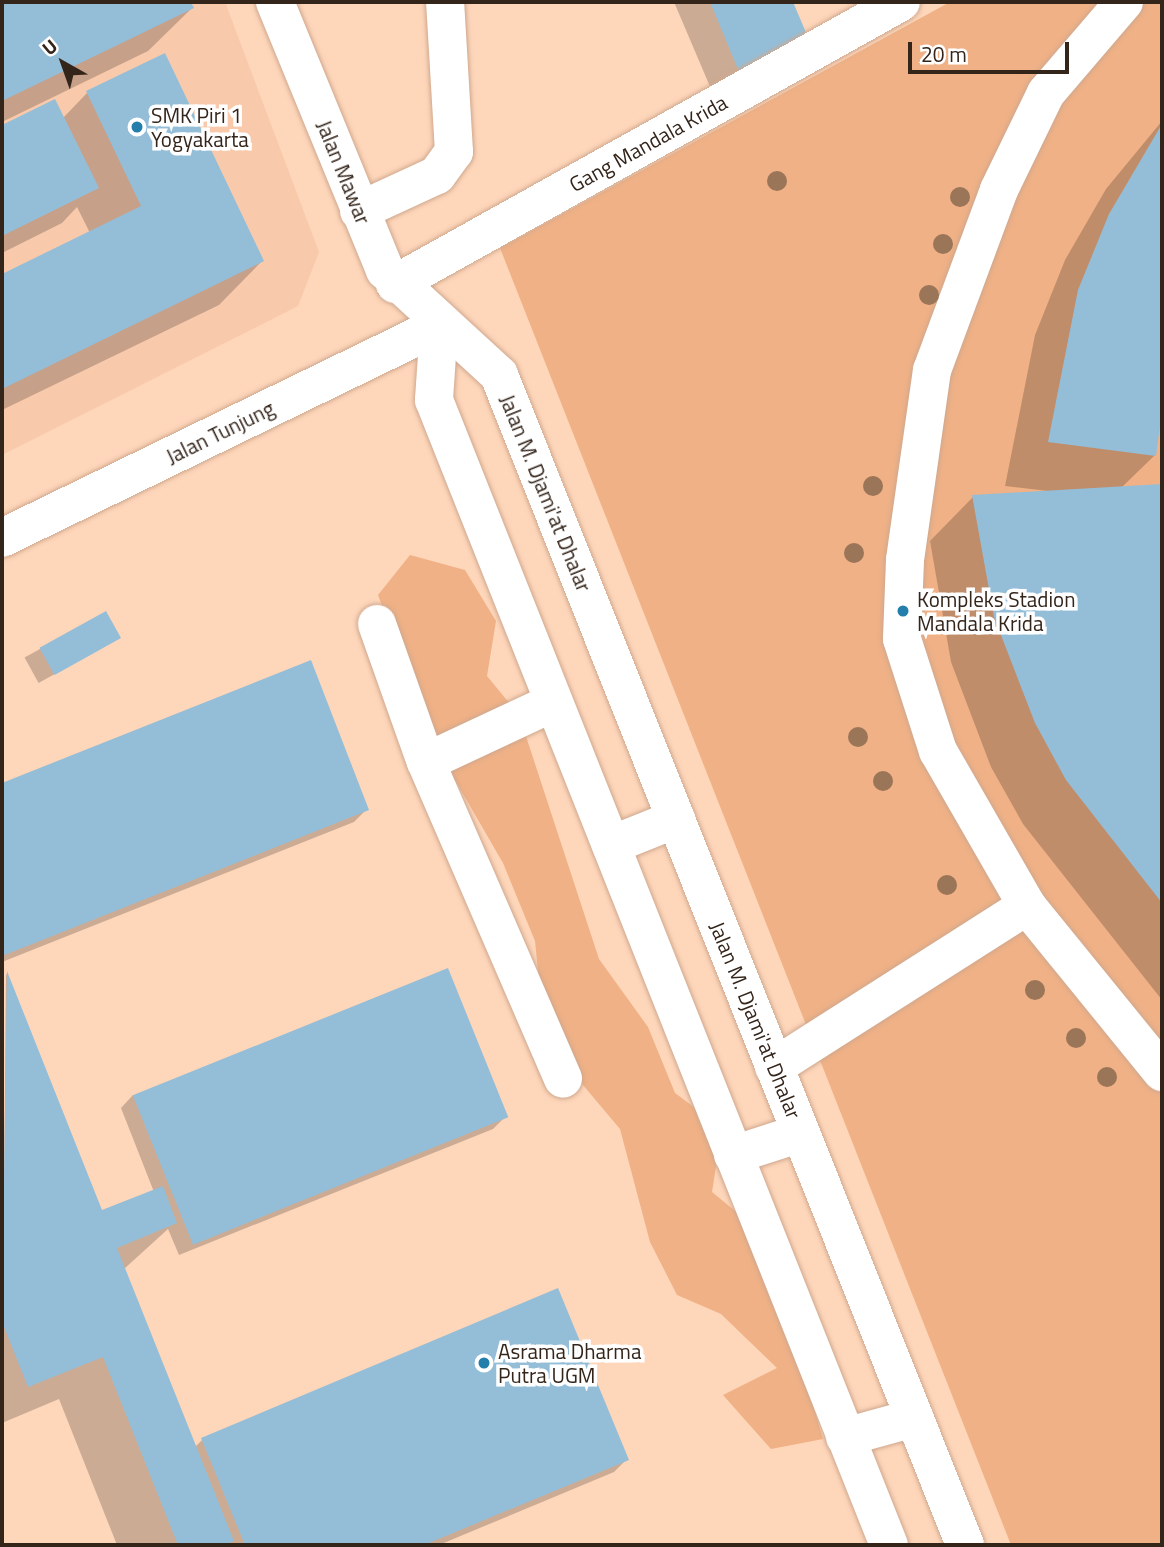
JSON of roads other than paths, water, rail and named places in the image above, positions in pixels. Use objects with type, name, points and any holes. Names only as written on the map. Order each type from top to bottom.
[{"type":"street","name":"Jalan Mawar","points":[[275,2],[359,211],[395,284],[439,326]]},
{"type":"street","points":[[359,211],[437,175],[454,152],[445,2]]},
{"type":"street","name":"Gang Mandala Krida","points":[[395,284],[901,2]]},
{"type":"street","points":[[1124,2],[1046,93],[999,190],[932,370],[905,560],[902,639],[916,698],[939,751],[1027,906],[1162,1073]]},
{"type":"street","points":[[439,326],[434,400],[889,1545]]},
{"type":"street","name":"Jalan Tunjung","points":[[2,538],[439,326]]},
{"type":"street","name":"Jalan M. Djami'at Dhalar","points":[[439,326],[499,375],[965,1545]]},
{"type":"street","points":[[377,624],[426,762],[562,1079]]},
{"type":"street","points":[[426,762],[554,702]]},
{"type":"street","points":[[611,845],[676,819]]},
{"type":"street","points":[[774,1067],[1027,906]]},
{"type":"street","points":[[733,1154],[801,1133]]},
{"type":"street","points":[[845,1437],[914,1418]]},
{"type":"place","name":"SMK Piri 1 Yogyakarta","points":[[137,127]]},
{"type":"place","name":"Kompleks Stadion Mandala Krida","points":[[903,611]]},
{"type":"place","name":"Asrama Dharma Putra UGM","points":[[484,1363]]}]
